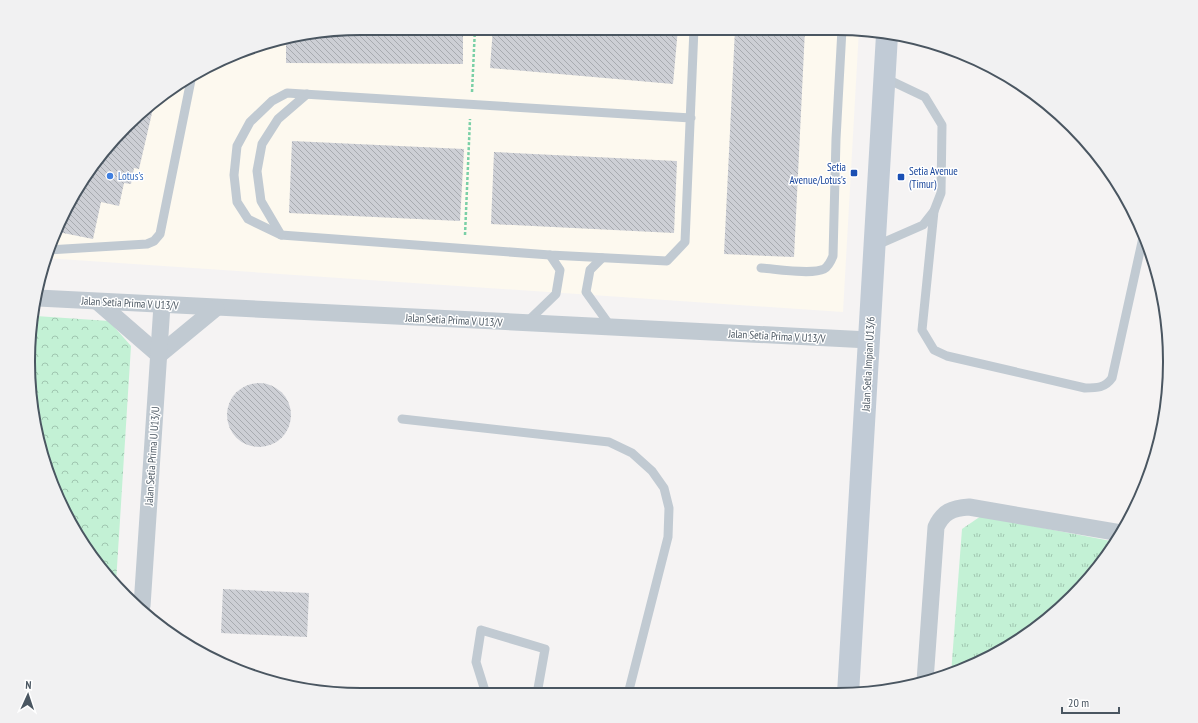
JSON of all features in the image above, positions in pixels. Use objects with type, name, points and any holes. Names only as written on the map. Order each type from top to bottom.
[{"type":"street","name":"Jalan Setia Impian U13/6","points":[[848,687],[887,39]]},
{"type":"street","name":"Jalan Setia Prima V U13/V","points":[[41,298],[869,340]]},
{"type":"street","points":[[98,302],[159,356],[216,308]]},
{"type":"street","name":"Jalan Setia Prima U U13/U","points":[[142,603],[162,305]]},
{"type":"street","points":[[925,676],[936,527],[940,518],[948,512],[958,508],[969,507],[1115,532]]},
{"type":"lane","points":[[691,118],[471,103],[287,93],[272,100],[250,122],[237,146],[234,175],[237,202],[248,219],[282,235],[550,255],[667,261],[685,242],[691,118],[694,35]]},
{"type":"lane","points":[[761,268],[816,271],[826,267],[833,256],[836,139],[842,35]]},
{"type":"lane","points":[[885,78],[925,97],[942,125],[941,193],[934,212],[922,330],[934,350],[947,356],[1085,388],[1096,388],[1108,385],[1112,378],[1141,245]]},
{"type":"lane","points":[[55,250],[147,244],[154,241],[160,234],[190,84]]},
{"type":"lane","points":[[282,235],[261,201],[257,171],[262,144],[278,119],[307,94]]},
{"type":"lane","points":[[875,246],[923,225],[934,212]]},
{"type":"lane","points":[[526,323],[556,294],[560,270],[550,255]]},
{"type":"lane","points":[[602,258],[590,270],[586,292],[612,327]]},
{"type":"lane","points":[[402,418],[610,442],[632,453],[652,471],[664,488],[669,508],[668,537],[630,688]]},
{"type":"lane","points":[[484,688],[476,662],[481,630],[545,649],[538,688]]},
{"type":"path","points":[[464,248],[474,35]]},
{"type":"shaded area","points":[[362,35],[858,36],[843,312],[52,258],[69,217],[90,180],[116,146],[146,116],[163,102],[198,79],[237,60],[277,46],[319,38]]},
{"type":"green space","points":[[38,316],[109,321],[131,346],[116,577],[102,560],[79,525],[60,486],[46,446],[41,425],[36,383],[35,362]]},
{"type":"green space","points":[[981,516],[1109,541],[1082,577],[1052,607],[1035,621],[1000,644],[952,667],[962,529]]},
{"type":"building","points":[[362,35],[463,35],[463,64],[286,63],[286,44],[298,41]]},
{"type":"building","points":[[492,35],[677,35],[673,84],[490,68]]},
{"type":"building","points":[[735,35],[805,35],[794,257],[724,254]]},
{"type":"building","name":"Lotus's","points":[[153,111],[139,169],[134,168],[131,184],[124,183],[119,206],[101,202],[93,239],[62,233],[79,198],[102,163],[116,146]]},
{"type":"building","points":[[292,141],[464,149],[460,221],[289,213]]},
{"type":"building","points":[[494,152],[677,161],[674,233],[491,224]]},
{"type":"building","points":[[253,383],[265,383],[282,392],[289,403],[291,415],[289,427],[282,438],[265,447],[253,447],[241,442],[232,433],[227,421],[227,409],[232,397],[241,388]]},
{"type":"building","points":[[223,589],[309,593],[307,637],[221,633]]},
{"type":"place","name":"Setia Avenue/Lotus's","points":[[854,173]]},
{"type":"place","name":"Lotus's","points":[[110,176]]},
{"type":"place","name":"Setia Avenue (Timur)","points":[[901,177]]}]
